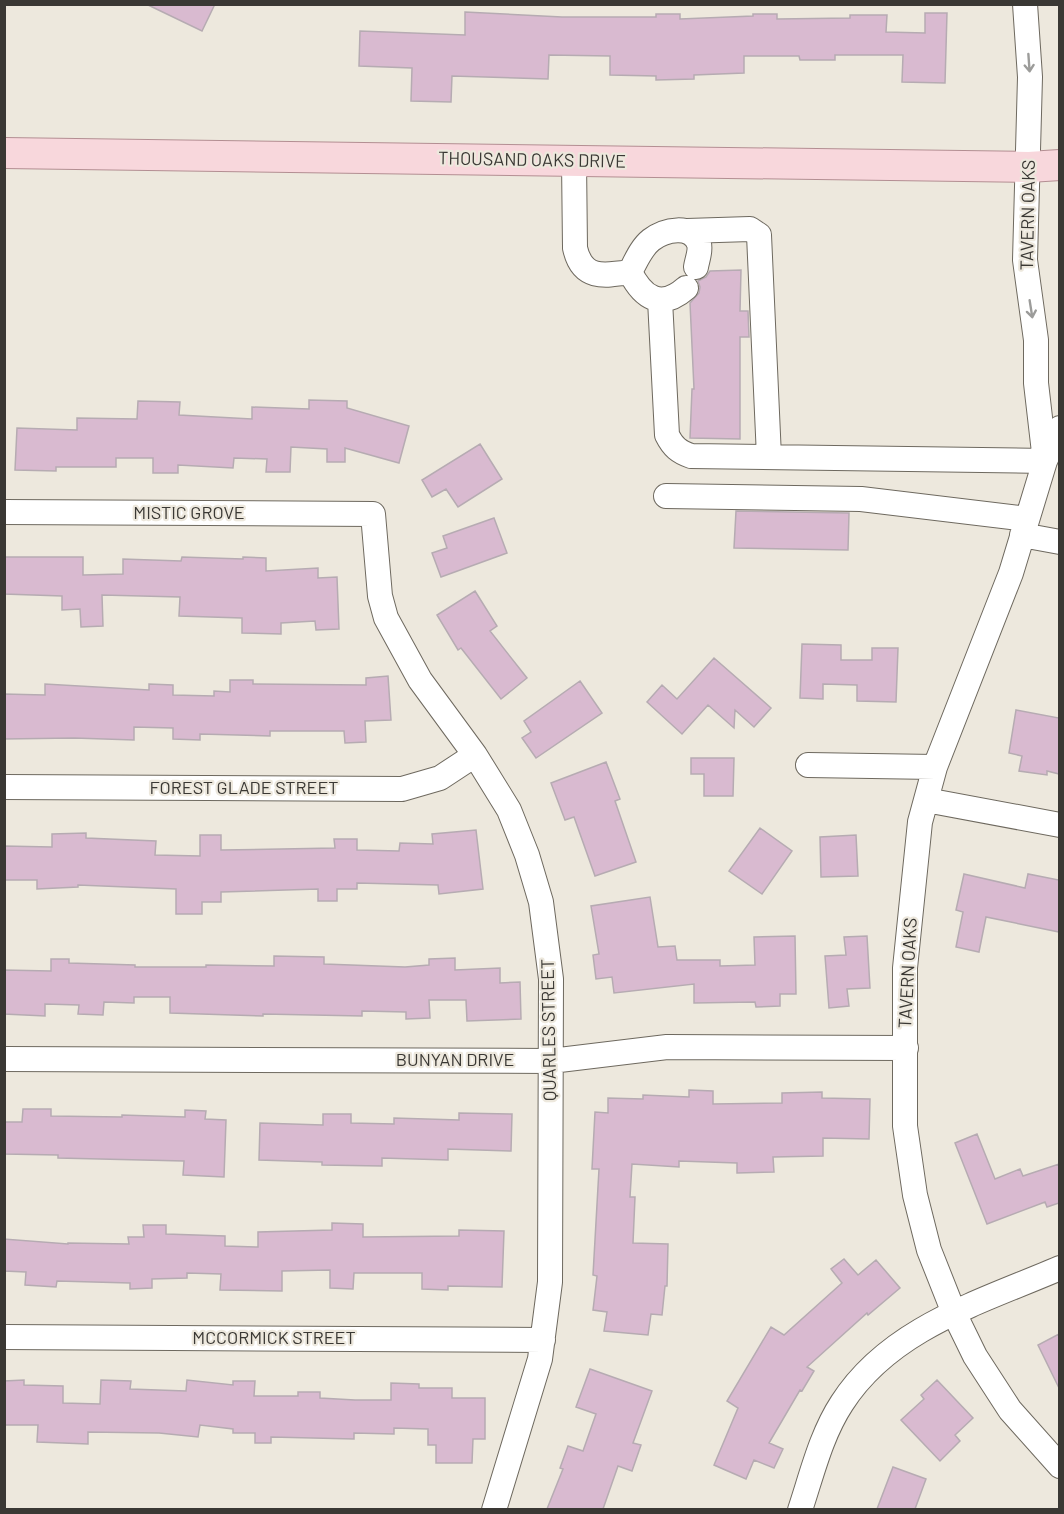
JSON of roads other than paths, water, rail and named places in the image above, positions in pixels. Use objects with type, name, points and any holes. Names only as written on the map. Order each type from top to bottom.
[{"type":"main road","name":"THOUSAND OAKS DRIVE","points":[[4,153],[1029,167],[1059,165]]},
{"type":"street","name":"TAVERN OAKS","points":[[1025,4],[1030,77],[1025,260],[1036,340],[1036,383],[1045,461]]},
{"type":"street","points":[[574,161],[577,259],[582,267],[604,275],[630,272]]},
{"type":"street","points":[[630,272],[638,256],[650,241],[664,232],[750,229],[755,231],[760,240],[769,457]]},
{"type":"street","points":[[630,272],[638,287],[647,296],[660,300],[679,295],[691,278],[700,246],[695,237],[687,231]]},
{"type":"street","points":[[660,300],[668,435],[672,445],[682,453],[691,456],[1045,461]]},
{"type":"street","name":"TAVERN OAKS","points":[[1059,428],[1045,461],[1011,573],[935,767],[920,822],[905,968],[905,1126],[915,1195],[929,1250],[954,1313],[975,1356],[1010,1410],[1059,1466]]},
{"type":"street","points":[[666,496],[861,499],[1024,527],[1059,542]]},
{"type":"street","name":"MISTIC GROVE","points":[[4,512],[373,514]]},
{"type":"street","name":"QUARLES STREET","points":[[373,514],[380,596],[386,618],[420,680],[475,755],[509,810],[527,855],[541,902],[551,979],[550,1282],[543,1340],[527,1408],[494,1509]]},
{"type":"street","name":"FOREST GLADE STREET","points":[[4,787],[402,789],[440,778],[475,755]]},
{"type":"street","points":[[808,765],[935,767]]},
{"type":"street","points":[[926,800],[1059,825]]},
{"type":"street","name":"BUNYAN DRIVE","points":[[4,1059],[551,1060],[581,1059],[667,1047],[906,1048]]},
{"type":"street","points":[[800,1509],[822,1441],[841,1403],[886,1353],[925,1327],[1059,1268]]},
{"type":"street","name":"MCCORMICK STREET","points":[[4,1337],[543,1340]]}]
